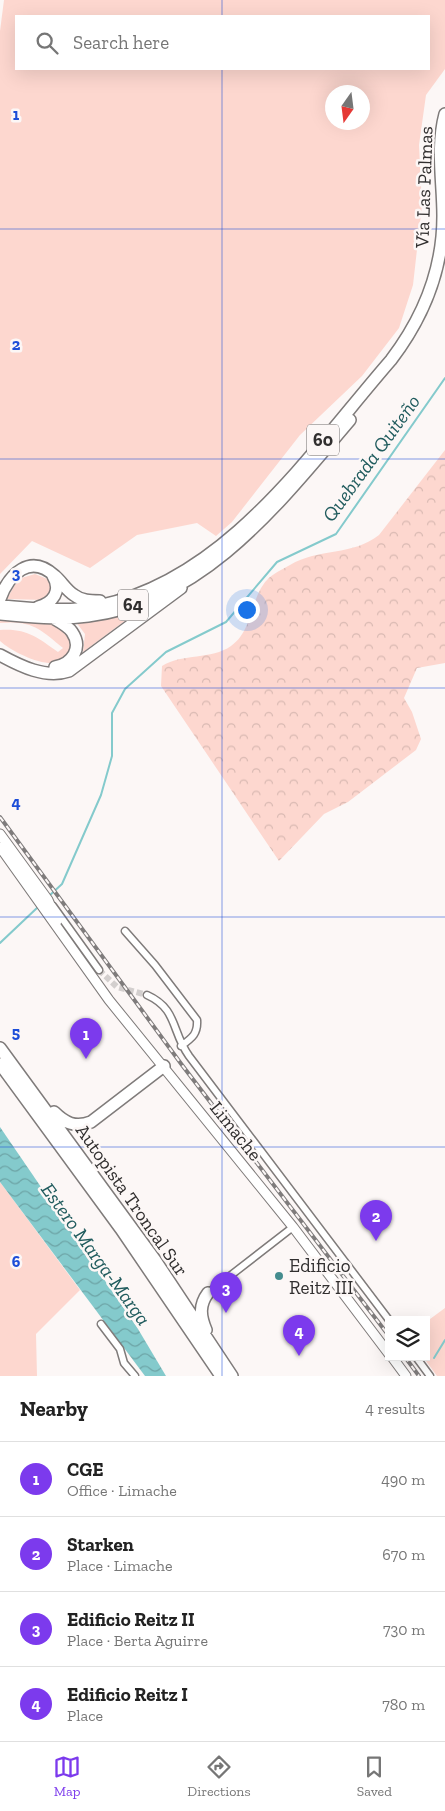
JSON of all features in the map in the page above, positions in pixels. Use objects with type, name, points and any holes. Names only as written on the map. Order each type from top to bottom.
[{"type":"highway","name":"Vía Las Palmas","points":[[0,606],[80,609],[121,600],[150,588],[194,564],[245,525],[361,395],[408,336],[428,296],[440,253],[443,216],[440,149],[445,114]]},
{"type":"highway","name":"Vía Las Palmas","points":[[4,615],[88,616],[122,609],[162,592],[206,566],[244,538],[271,512],[395,366],[429,313],[445,265]]},
{"type":"highway","points":[[0,598],[9,580],[21,569],[33,566],[48,571],[69,592],[81,599],[92,601],[121,600]]},
{"type":"highway","points":[[0,654],[18,664],[42,672],[54,674],[69,671],[160,604],[206,566]]},
{"type":"highway","points":[[34,608],[47,604],[55,596],[57,585],[48,571]]},
{"type":"highway","points":[[0,647],[41,666],[54,667],[66,664],[76,651],[75,638],[71,630],[52,617]]},
{"type":"highway","name":"Autopista Troncal Sur","points":[[0,1048],[149,1252],[232,1376]]},
{"type":"highway","name":"Autopista Troncal Sur","points":[[0,1065],[121,1229],[221,1376]]},
{"type":"highway","points":[[37,1097],[64,1121],[75,1125],[86,1124],[164,1066]]},
{"type":"highway","points":[[208,1293],[202,1304],[201,1316],[217,1354]]},
{"type":"main road","name":"Limache","points":[[0,834],[34,892]]},
{"type":"main road","name":"Limache","points":[[0,847],[34,892],[49,906],[59,928],[109,1000],[293,1227],[385,1349]]},
{"type":"main road","points":[[395,1361],[406,1376]]},
{"type":"street","name":"Limache","points":[[49,906],[99,970]]},
{"type":"street","points":[[125,931],[155,965],[197,1020],[194,1036],[181,1046]]},
{"type":"street","name":"Limache","points":[[147,995],[168,1009],[181,1046],[386,1316]]},
{"type":"street","points":[[208,1293],[293,1227]]},
{"type":"street","points":[[101,1324],[120,1349],[124,1363],[135,1376]]},
{"type":"street","points":[[419,1361],[430,1376]]},
{"type":"green space","points":[[4,0],[445,0],[445,69],[426,95],[419,145],[422,205],[413,285],[399,328],[362,376],[300,435],[232,522],[216,536],[197,523],[137,535],[90,568],[32,541],[0,574],[0,31]]},
{"type":"green space","points":[[445,450],[445,663],[417,668],[404,698],[412,712],[421,739],[416,750],[348,802],[324,814],[279,861],[161,686],[162,666],[179,659],[215,653],[231,646],[244,632],[261,587],[278,572],[301,560],[358,546],[369,542],[379,535]]},
{"type":"green space","points":[[35,574],[50,580],[52,593],[45,600],[7,599],[18,579]]},
{"type":"green space","points":[[157,597],[83,652],[85,634],[76,622],[111,618]]},
{"type":"green space","points":[[0,619],[37,620],[58,626],[66,633],[70,643],[70,657],[59,662],[48,663],[33,660],[18,653],[0,641],[0,630],[24,632],[44,642],[58,652],[63,648],[35,627],[20,623],[0,623]]},
{"type":"green space","points":[[0,1182],[80,1290],[36,1334],[37,1376],[0,1376]]},
{"type":"green space","points":[[445,1308],[445,1376],[437,1376],[426,1361],[430,1361],[430,1319]]},
{"type":"water","points":[[0,1127],[138,1329],[166,1376],[145,1376],[0,1182]]},
{"type":"waterway","name":"Quebrada Quiteño","points":[[49,896],[62,884],[101,795],[112,756],[112,713],[125,689],[166,652],[226,622],[277,562],[336,534],[445,378]]},
{"type":"waterway","points":[[0,943],[38,907]]},
{"type":"waterway","points":[[434,1358],[445,1340]]},
{"type":"tunnel","points":[[99,970],[117,987],[147,995]]},
{"type":"railway","points":[[0,817],[182,1065],[385,1331]]},
{"type":"railway","points":[[408,1361],[419,1376]]},
{"type":"place","name":"CGE","points":[[86,1059]]},
{"type":"place","name":"Starken","points":[[376,1241]]},
{"type":"place","name":"Edificio Reitz III","points":[[279,1276]]},
{"type":"place","name":"Edificio Reitz II","points":[[226,1313]]},
{"type":"place","name":"Edificio Reitz I","points":[[299,1356]]},
{"type":"water label","name":"Estero Marga-Marga","points":[[96,1254]]}]
